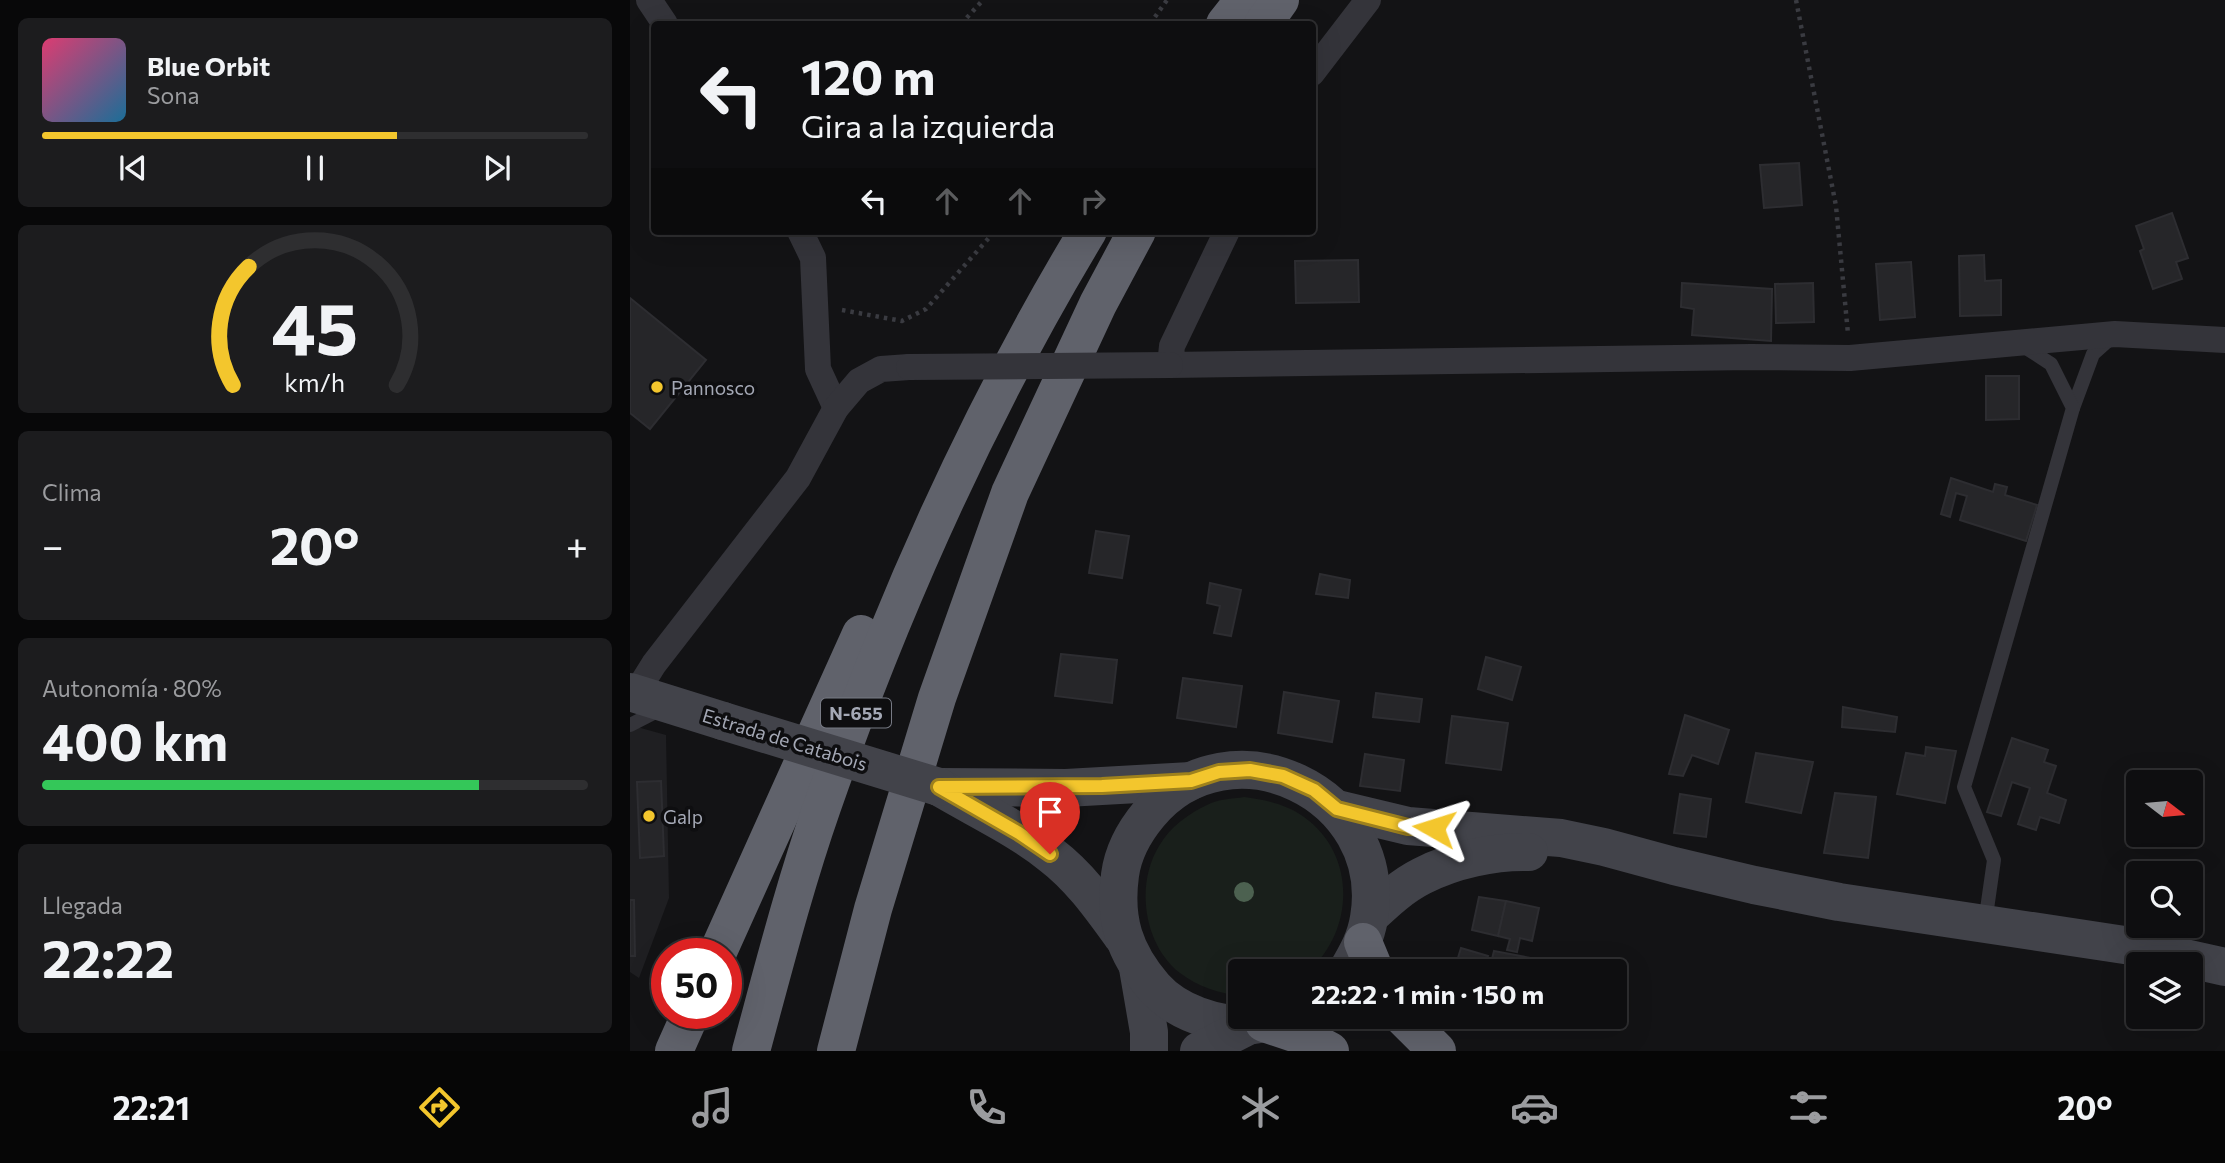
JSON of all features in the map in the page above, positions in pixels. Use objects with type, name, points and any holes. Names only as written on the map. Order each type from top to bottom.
[{"type":"highway","points":[[1227,21],[1244,0]]},
{"type":"highway","points":[[1265,21],[1280,0]]},
{"type":"highway","name":"N-655","points":[[751,1051],[821,809],[879,652],[929,533],[999,390],[1041,309],[1086,235]]},
{"type":"highway","points":[[836,1051],[873,909],[937,698],[1006,506],[1098,304],[1135,235]]},
{"type":"highway","points":[[724,938],[885,578],[942,463],[999,390]]},
{"type":"highway","points":[[674,1051],[684,1029]]},
{"type":"highway","points":[[1285,1029],[1329,1051]]},
{"type":"highway","points":[[1415,1029],[1437,1051]]},
{"type":"main road","name":"Estrada de Catabois","points":[[642,704],[723,721],[939,787]]},
{"type":"main road","points":[[939,787],[1066,788],[1191,781],[1219,772],[1250,770],[1283,776],[1314,790],[1337,809],[1356,836],[1369,875],[1364,950]]},
{"type":"main road","points":[[1149,1051],[1149,1032],[1117,900],[1121,863],[1136,830],[1160,801],[1191,781]]},
{"type":"main road","points":[[939,787],[1019,833],[1050,854],[1076,877],[1159,993],[1187,1012],[1217,1022],[1228,1022]]},
{"type":"main road","points":[[1337,809],[1408,827],[1560,838],[1839,902],[2131,946],[2225,967]]},
{"type":"main road","points":[[1364,950],[1396,893],[1421,876],[1451,864],[1484,856],[1524,852],[1674,866]]},
{"type":"main road","points":[[1199,1051],[1251,1029]]},
{"type":"street","points":[[649,0],[663,21]]},
{"type":"street","points":[[1316,68],[1368,0]]},
{"type":"street","points":[[802,235],[813,258],[818,369],[836,408]]},
{"type":"street","points":[[1170,365],[1172,346],[1225,235]]},
{"type":"street","points":[[642,704],[654,664],[799,478],[836,408],[859,381],[881,369],[1751,357],[1850,358],[2115,334],[2225,340]]},
{"type":"lane","points":[[1984,924],[1994,860],[1964,787],[2073,408],[2093,354],[2115,334]]},
{"type":"lane","points":[[2019,343],[2051,364],[2073,408]]},
{"type":"path","points":[[964,21],[983,0]]},
{"type":"path","points":[[1152,21],[1167,0]]},
{"type":"path","points":[[1796,0],[1836,206],[1850,358]]},
{"type":"path","points":[[815,306],[902,321],[926,309],[991,235]]},
{"type":"shaded area","name":"Galp","points":[[630,725],[666,735],[669,898],[654,938],[651,938],[651,946],[639,978],[630,972]]},
{"type":"shaded area","points":[[1244,797],[1268,801],[1304,817],[1321,833],[1333,851],[1341,872],[1343,893],[1335,935],[1320,959],[1228,959],[1228,994],[1194,982],[1168,961],[1151,931],[1146,896],[1147,878],[1163,839],[1193,813],[1220,800]]},
{"type":"building","points":[[1799,163],[1802,205],[1764,208],[1760,165]]},
{"type":"building","points":[[2172,213],[2188,258],[2176,262],[2182,279],[2153,289],[2140,251],[2144,249],[2136,226]]},
{"type":"building","points":[[1984,255],[1985,281],[2001,280],[2001,315],[1960,316],[1959,256]]},
{"type":"building","points":[[1358,260],[1359,302],[1296,303],[1295,261]]},
{"type":"building","points":[[1911,262],[1915,317],[1880,320],[1876,264]]},
{"type":"building","points":[[1682,283],[1772,289],[1771,341],[1692,335],[1694,309],[1681,307]]},
{"type":"building","points":[[1813,283],[1814,322],[1776,323],[1775,284]]},
{"type":"building","name":"Pannosco","points":[[630,298],[706,360],[650,429],[630,413]]},
{"type":"building","points":[[1986,376],[2019,376],[2019,419],[1986,420]]},
{"type":"building","points":[[1951,478],[1993,492],[1995,484],[2007,487],[2005,495],[2037,505],[2026,541],[1960,520],[1967,496],[1956,493],[1950,517],[1941,514]]},
{"type":"building","points":[[1096,531],[1129,536],[1122,578],[1089,573]]},
{"type":"building","points":[[1320,574],[1350,580],[1348,598],[1316,594]]},
{"type":"building","points":[[1210,583],[1241,590],[1231,636],[1214,633],[1220,606],[1207,603]]},
{"type":"building","points":[[1061,654],[1117,660],[1112,703],[1055,696]]},
{"type":"building","points":[[1486,657],[1521,667],[1512,700],[1478,689]]},
{"type":"building","points":[[1183,678],[1242,686],[1236,727],[1177,718]]},
{"type":"building","points":[[1284,692],[1339,701],[1332,742],[1278,733]]},
{"type":"building","points":[[1376,693],[1422,699],[1419,722],[1373,717]]},
{"type":"building","points":[[1843,707],[1897,717],[1895,732],[1842,727]]},
{"type":"building","points":[[1685,715],[1729,730],[1718,764],[1692,755],[1683,776],[1669,774]]},
{"type":"building","points":[[1452,716],[1508,723],[1501,770],[1446,763]]},
{"type":"building","points":[[2012,738],[2048,750],[2044,762],[2056,766],[2047,793],[2066,800],[2059,823],[2040,817],[2036,830],[2018,824],[2030,788],[2012,782],[2001,816],[1987,812]]},
{"type":"building","points":[[1926,747],[1956,751],[1945,803],[1897,794],[1906,753],[1925,756]]},
{"type":"building","points":[[1756,753],[1813,762],[1801,813],[1746,802]]},
{"type":"building","points":[[1365,754],[1404,760],[1400,791],[1360,786]]},
{"type":"building","points":[[661,781],[664,856],[640,858],[637,782]]},
{"type":"building","points":[[1835,793],[1876,797],[1868,858],[1824,853]]},
{"type":"building","points":[[1680,794],[1711,799],[1706,837],[1674,833]]},
{"type":"building","points":[[1479,897],[1506,901],[1498,936],[1472,930]]},
{"type":"building","points":[[630,900],[634,900],[635,956],[630,956]]},
{"type":"building","points":[[1506,901],[1539,908],[1532,941],[1520,938],[1517,952],[1507,950],[1510,939],[1498,936]]},
{"type":"building","points":[[1461,948],[1488,956],[1487,959],[1458,959]]},
{"type":"building","points":[[1494,951],[1536,959],[1492,959]]},
{"type":"place","name":"Pannosco","points":[[657,387]]},
{"type":"place","name":"Galp","points":[[649,816]]},
{"type":"route","points":[[1050,854],[939,787],[1066,788],[1191,781],[1219,772],[1250,770],[1283,776],[1314,790],[1337,809],[1408,827],[1434,828]]}]
